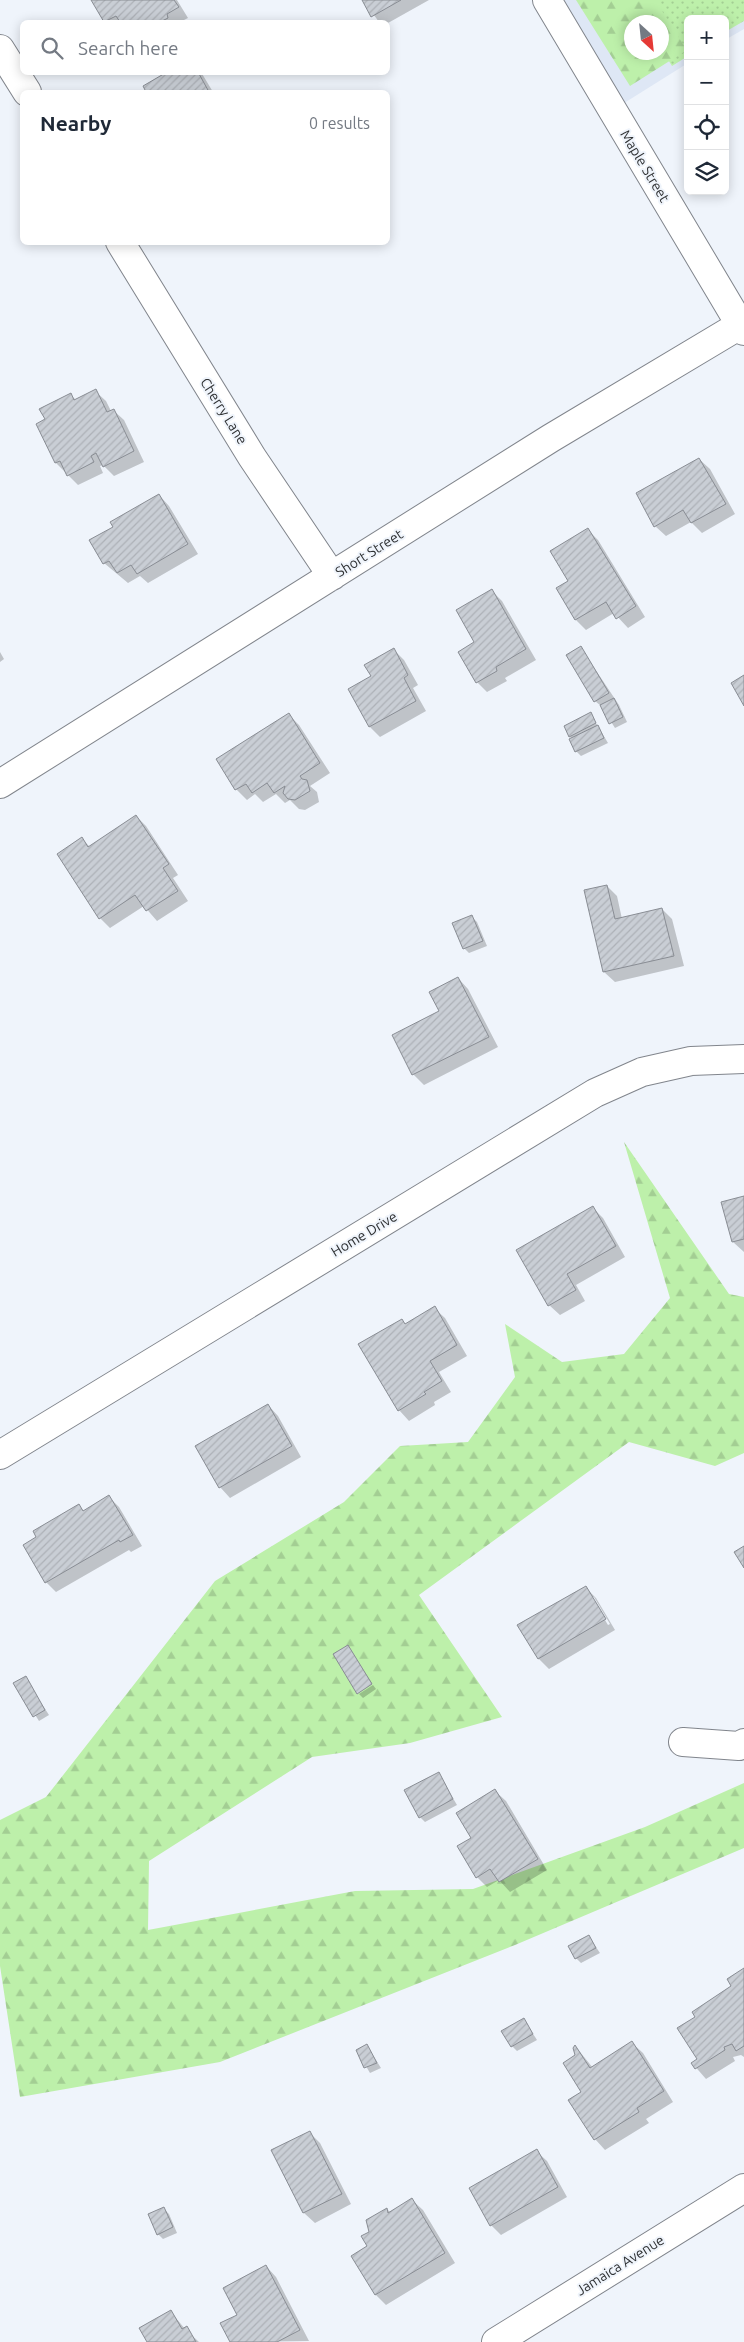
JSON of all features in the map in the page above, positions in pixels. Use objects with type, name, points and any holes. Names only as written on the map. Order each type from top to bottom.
[{"type":"street","name":"Maple Street","points":[[547,0],[742,328]]},
{"type":"street","points":[[0,49],[26,90]]},
{"type":"street","name":"Cherry Lane","points":[[122,245],[252,457],[332,576]]},
{"type":"street","name":"Short Street","points":[[0,784],[551,438],[742,328]]},
{"type":"street","name":"Home Drive","points":[[0,1455],[595,1093],[642,1072],[691,1061],[744,1059]]},
{"type":"street","points":[[683,1742],[739,1746],[744,1743]]},
{"type":"street","name":"Jamaica Avenue","points":[[496,2342],[744,2188]]},
{"type":"shaded area","points":[[547,0],[744,0],[744,29],[729,38],[729,15],[684,15],[684,66],[613,110]]},
{"type":"green space","points":[[576,0],[655,0],[665,15],[624,15],[624,60],[669,60],[669,22],[684,45],[684,52],[630,86]]},
{"type":"green space","points":[[630,0],[744,0],[744,21],[729,30],[729,15],[684,15],[684,58],[672,66],[668,60],[669,15],[652,15]]},
{"type":"green space","points":[[624,1142],[729,1294],[744,1297],[744,1453],[715,1466],[629,1442],[419,1595],[502,1717],[410,1743],[312,1757],[149,1861],[148,1930],[355,1891],[473,1889],[645,1827],[744,1783],[744,1848],[515,1945],[220,2062],[20,2097],[0,1966],[0,1820],[46,1797],[215,1581],[344,1502],[400,1446],[468,1442],[515,1377],[505,1324],[562,1362],[624,1354],[670,1298]]},
{"type":"building","points":[[91,0],[174,0],[179,7],[167,14],[168,18],[164,20],[119,20],[116,16],[108,20],[103,20]]},
{"type":"building","points":[[362,0],[401,0],[371,17]]},
{"type":"building","points":[[162,75],[200,75],[208,90],[145,90],[143,86]]},
{"type":"building","points":[[96,389],[107,412],[114,409],[134,451],[103,467],[96,453],[91,456],[94,462],[67,476],[60,461],[55,463],[36,424],[45,419],[39,409],[71,393],[74,400]]},
{"type":"building","points":[[699,458],[726,504],[691,523],[683,510],[654,527],[636,493]]},
{"type":"building","points":[[159,494],[188,544],[137,574],[131,565],[117,573],[109,561],[103,564],[89,540],[113,527],[110,522]]},
{"type":"building","points":[[588,528],[636,606],[616,619],[606,602],[575,620],[556,588],[568,581],[550,551]]},
{"type":"building","points":[[492,589],[526,649],[496,667],[497,671],[476,683],[458,652],[474,642],[456,610]]},
{"type":"building","points":[[581,646],[609,693],[594,702],[566,655]]},
{"type":"building","points":[[394,648],[408,675],[404,678],[416,701],[369,727],[348,689],[371,676],[364,665]]},
{"type":"building","points":[[744,675],[744,706],[731,683]]},
{"type":"building","points":[[614,698],[623,717],[609,724],[600,705]]},
{"type":"building","points":[[591,712],[596,723],[569,737],[564,726]]},
{"type":"building","points":[[289,713],[320,763],[300,776],[302,779],[307,780],[310,791],[295,800],[288,799],[283,793],[285,786],[274,793],[267,783],[252,793],[246,784],[235,790],[216,759]]},
{"type":"building","points":[[598,725],[604,738],[575,752],[569,739]]},
{"type":"building","points":[[136,815],[169,864],[163,868],[178,891],[146,911],[135,895],[99,919],[57,854],[82,837],[88,847]]},
{"type":"building","points":[[607,885],[615,919],[662,908],[674,956],[603,972],[584,890]]},
{"type":"building","points":[[472,915],[483,941],[463,949],[452,923]]},
{"type":"building","points":[[458,977],[489,1037],[412,1075],[392,1035],[439,1011],[429,992]]},
{"type":"building","points":[[744,1196],[744,1239],[732,1242],[721,1202]]},
{"type":"building","points":[[593,1206],[616,1246],[567,1274],[576,1290],[548,1306],[516,1250]]},
{"type":"building","points":[[435,1306],[457,1345],[430,1361],[442,1381],[424,1392],[426,1394],[398,1411],[358,1344],[402,1319],[405,1324]]},
{"type":"building","points":[[268,1404],[292,1446],[219,1488],[195,1446]]},
{"type":"building","points":[[109,1495],[133,1535],[120,1542],[119,1540],[45,1583],[23,1545],[36,1537],[33,1531],[79,1504],[83,1511]]},
{"type":"building","points":[[744,1546],[744,1568],[734,1552]]},
{"type":"building","points":[[586,1586],[606,1619],[538,1659],[517,1625]]},
{"type":"building","points":[[348,1645],[372,1684],[357,1694],[333,1654]]},
{"type":"building","points":[[26,1676],[45,1710],[33,1717],[13,1683]]},
{"type":"building","points":[[439,1772],[453,1799],[419,1818],[404,1790]]},
{"type":"building","points":[[495,1789],[538,1859],[499,1882],[490,1869],[476,1878],[457,1846],[471,1838],[456,1813]]},
{"type":"building","points":[[589,1935],[596,1948],[575,1959],[568,1946]]},
{"type":"building","points":[[744,1968],[744,2046],[736,2051],[732,2044],[724,2047],[725,2050],[695,2069],[691,2063],[697,2059],[677,2028],[695,2017],[692,2012],[731,1986],[727,1979]]},
{"type":"building","points":[[524,2018],[533,2034],[511,2047],[501,2031]]},
{"type":"building","points":[[632,2041],[664,2091],[637,2108],[639,2112],[594,2140],[568,2100],[581,2092],[563,2063],[575,2055],[573,2048],[575,2045],[590,2068]]},
{"type":"building","points":[[367,2044],[377,2063],[364,2068],[356,2050]]},
{"type":"building","points":[[310,2131],[342,2194],[303,2213],[271,2150]]},
{"type":"building","points":[[537,2149],[558,2187],[490,2226],[469,2188]]},
{"type":"building","points":[[412,2198],[445,2253],[375,2295],[351,2256],[367,2246],[361,2236],[369,2232],[366,2220],[387,2208],[388,2213]]},
{"type":"building","points":[[164,2207],[173,2227],[157,2235],[148,2214]]},
{"type":"building","points":[[266,2265],[300,2330],[277,2342],[230,2342],[220,2323],[237,2315],[223,2288]]},
{"type":"building","points":[[171,2310],[182,2329],[187,2326],[196,2342],[147,2342],[139,2328]]}]
